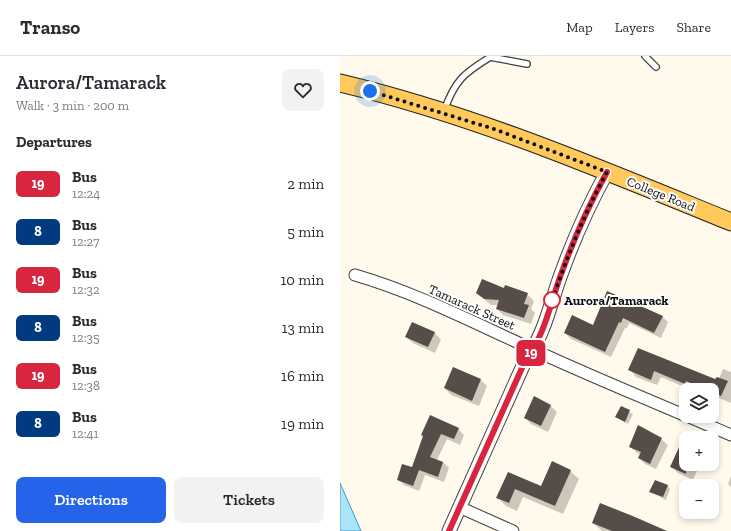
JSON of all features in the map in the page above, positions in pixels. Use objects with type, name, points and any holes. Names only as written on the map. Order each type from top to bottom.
[{"type":"main road","name":"College Road","points":[[340,83],[494,129],[607,172],[731,222]]},
{"type":"street","points":[[449,531],[526,359],[534,350],[562,269],[594,195],[607,172]]},
{"type":"street","name":"Tamarack Street","points":[[355,275],[383,283],[447,309],[534,350],[679,413]]},
{"type":"street","name":"Tamarack Street","points":[[703,423],[731,435]]},
{"type":"street","points":[[459,508],[512,531]]},
{"type":"lane","points":[[444,114],[449,98],[459,79],[491,56],[527,64]]},
{"type":"lane","points":[[646,56],[656,67]]},
{"type":"water","points":[[340,483],[361,531],[340,531]]},
{"type":"building","points":[[482,279],[504,288],[505,285],[528,293],[524,304],[529,305],[524,318],[496,309],[499,300],[484,299],[476,293]]},
{"type":"building","points":[[607,291],[663,316],[654,333],[623,318],[621,323],[619,322],[605,352],[564,333],[572,315],[593,325]]},
{"type":"building","points":[[412,322],[435,332],[428,347],[405,337]]},
{"type":"building","points":[[638,348],[715,379],[717,377],[728,381],[721,396],[719,395],[719,383],[691,383],[686,381],[685,383],[683,383],[654,371],[651,380],[628,370]]},
{"type":"building","points":[[453,367],[481,379],[472,401],[444,388]]},
{"type":"building","points":[[534,396],[551,405],[541,426],[524,418]]},
{"type":"building","points":[[621,406],[630,410],[625,422],[615,417]]},
{"type":"building","points":[[430,415],[459,428],[454,439],[441,434],[430,457],[443,462],[438,477],[419,470],[413,486],[397,480],[402,464],[412,467],[423,436],[421,435]]},
{"type":"building","points":[[638,425],[662,438],[650,464],[638,458],[641,452],[629,447]]},
{"type":"building","points":[[679,447],[679,471],[670,467]]},
{"type":"building","points":[[552,461],[571,470],[555,506],[515,489],[509,503],[496,498],[508,472],[541,486]]},
{"type":"building","points":[[679,471],[686,471],[686,474]]},
{"type":"building","points":[[655,480],[668,485],[663,497],[649,492]]},
{"type":"building","points":[[600,503],[667,531],[612,531],[592,523]]},
{"type":"bus line","name":"19","points":[[449,531],[526,359],[534,350],[562,269],[594,195],[607,172]]},
{"type":"place","name":"Aurora/Tamarack","points":[[552,300]]},
{"type":"route","points":[[370,91],[494,129],[607,172],[594,195],[562,269],[551,304],[552,300]]}]
